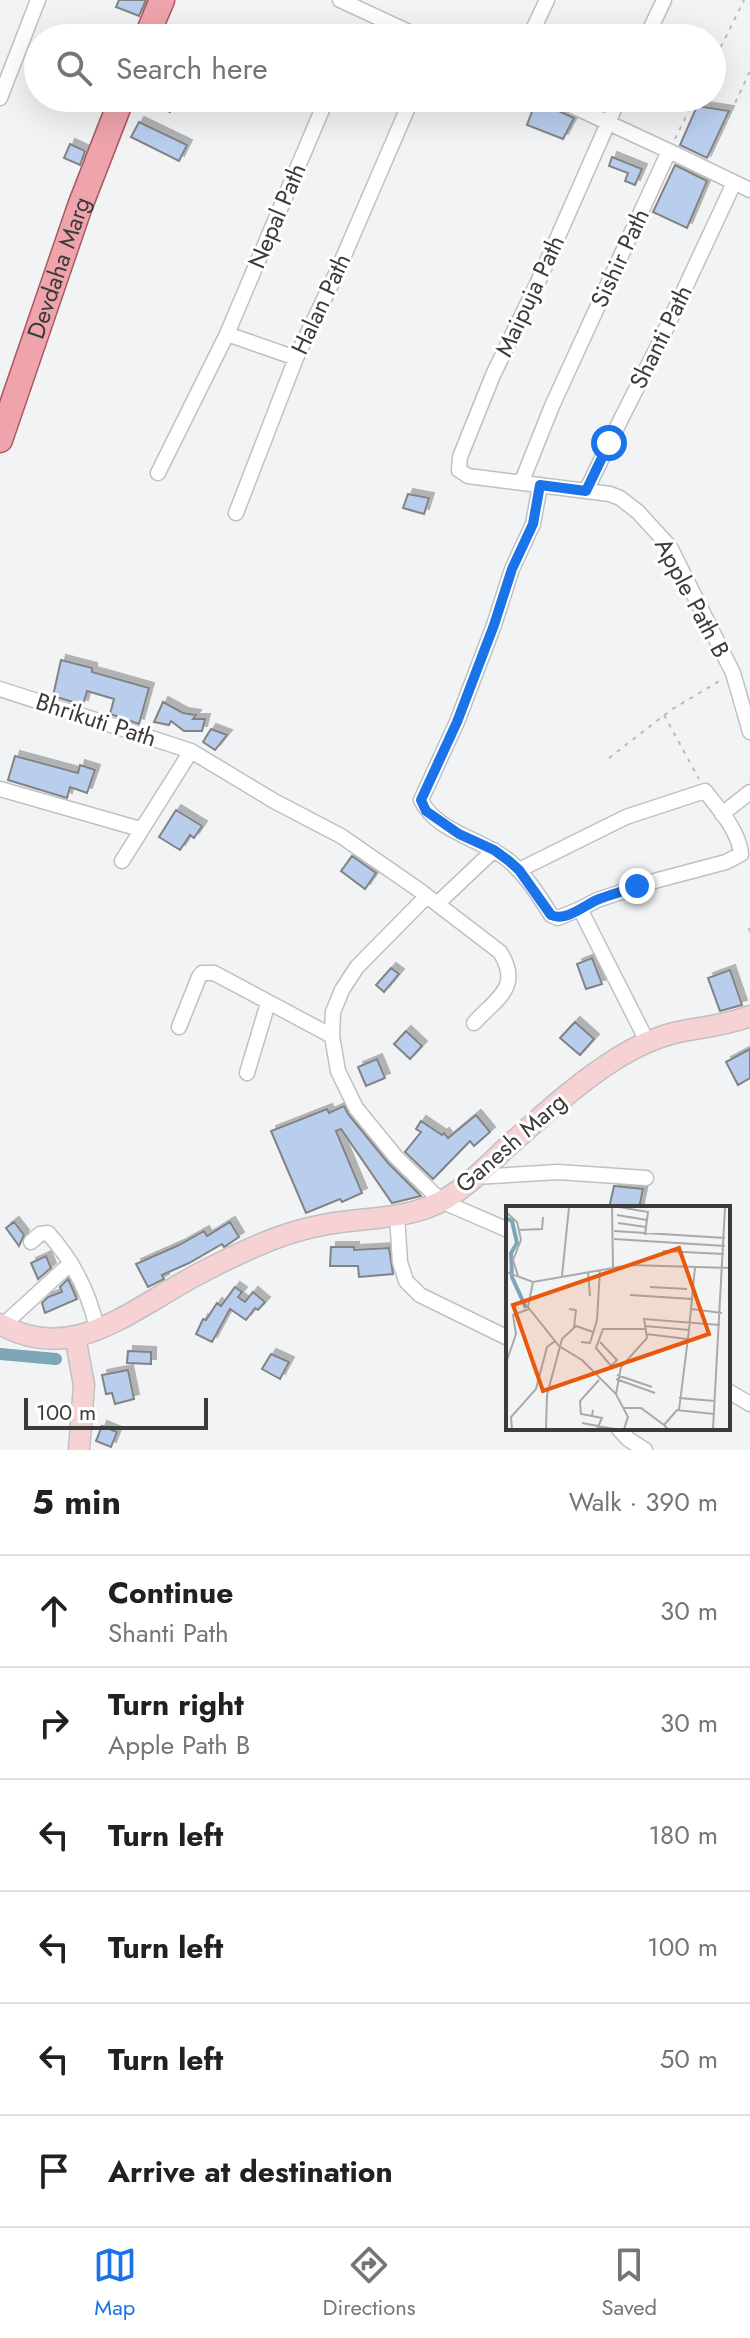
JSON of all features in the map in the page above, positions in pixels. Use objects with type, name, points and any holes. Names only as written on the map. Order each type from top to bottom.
[{"type":"main road","points":[[152,24],[162,0]]},
{"type":"main road","name":"Devdaha Marg","points":[[0,440],[80,206],[117,112]]},
{"type":"street","points":[[29,24],[38,0]]},
{"type":"street","points":[[340,0],[392,24]]},
{"type":"street","points":[[536,24],[547,0]]},
{"type":"street","points":[[653,24],[664,0]]},
{"type":"street","points":[[0,98],[24,36]]},
{"type":"street","name":"Nepal Path","points":[[158,473],[227,334],[321,112]]},
{"type":"street","name":"Halan Path","points":[[236,513],[296,358],[406,112]]},
{"type":"street","points":[[584,112],[750,190]]},
{"type":"street","name":"Maipuja Path","points":[[459,470],[460,457],[493,375],[538,282],[612,112]]},
{"type":"street","name":"Sishir Path","points":[[522,481],[559,392],[669,151]]},
{"type":"street","name":"Shanti Path","points":[[586,491],[734,183]]},
{"type":"street","points":[[227,334],[296,358]]},
{"type":"street","name":"Apple Path B","points":[[459,470],[468,476],[522,481],[620,498],[670,547],[733,673],[750,732]]},
{"type":"street","points":[[519,870],[626,817],[705,791],[722,814],[741,854],[597,900],[558,918],[551,915],[519,870],[494,850],[459,834],[426,811],[421,800],[457,722],[512,569],[533,524],[540,485]]},
{"type":"street","name":"Bhrikuti Path","points":[[0,689],[191,751],[274,801],[341,836],[432,900],[500,952],[510,973],[509,983],[502,994],[474,1023]]},
{"type":"street","points":[[122,861],[191,751]]},
{"type":"street","points":[[0,789],[140,829]]},
{"type":"street","points":[[722,814],[750,792]]},
{"type":"street","points":[[494,850],[357,967],[342,990],[333,1012],[332,1036],[338,1071],[356,1108],[396,1157],[441,1201],[506,1229]]},
{"type":"street","points":[[580,909],[647,1041]]},
{"type":"street","points":[[179,1027],[202,973],[214,973],[332,1036]]},
{"type":"street","points":[[247,1073],[268,1003]]},
{"type":"street","name":"Ganesh Marg","points":[[1,1325],[23,1336],[59,1340],[97,1330],[276,1238],[327,1224],[397,1216],[441,1201],[475,1177],[576,1088],[616,1059],[647,1041],[674,1033],[731,1024],[750,1016]]},
{"type":"street","points":[[475,1177],[558,1172],[646,1178]]},
{"type":"street","points":[[397,1216],[400,1262],[406,1281],[420,1295],[506,1337]]},
{"type":"street","points":[[31,1242],[40,1234],[48,1233],[71,1263],[93,1310],[97,1330]]},
{"type":"street","points":[[1,1325],[71,1263]]},
{"type":"street","points":[[75,1336],[84,1385],[79,1450]]},
{"type":"street","points":[[730,1392],[750,1404]]},
{"type":"street","points":[[620,1430],[645,1450]]},
{"type":"path","points":[[726,37],[744,0]]},
{"type":"path","points":[[705,169],[750,71]]},
{"type":"path","points":[[669,151],[688,112]]},
{"type":"path","points":[[609,758],[664,715],[733,673]]},
{"type":"path","points":[[664,715],[705,791]]},
{"type":"building","points":[[119,0],[146,0],[139,16],[116,7]]},
{"type":"building","points":[[729,111],[707,158],[680,145],[694,112]]},
{"type":"building","points":[[532,112],[561,112],[574,118],[563,139],[527,125]]},
{"type":"building","points":[[139,122],[187,145],[179,161],[131,137]]},
{"type":"building","points":[[70,144],[85,151],[80,165],[64,158]]},
{"type":"building","points":[[612,157],[642,169],[635,185],[625,181],[628,173],[609,166]]},
{"type":"building","points":[[675,165],[707,181],[687,228],[653,212]]},
{"type":"building","points":[[408,494],[429,498],[424,514],[403,508]]},
{"type":"building","points":[[61,660],[149,688],[139,724],[110,714],[114,699],[87,691],[83,705],[53,696]]},
{"type":"building","points":[[163,702],[183,713],[196,715],[193,719],[205,719],[202,731],[184,731],[171,721],[169,725],[154,722]]},
{"type":"building","points":[[211,729],[227,735],[215,750],[203,742]]},
{"type":"building","points":[[15,756],[78,773],[80,765],[95,770],[87,793],[70,787],[67,798],[8,780]]},
{"type":"building","points":[[176,810],[202,826],[194,838],[190,835],[180,850],[159,837]]},
{"type":"building","points":[[352,856],[376,873],[365,889],[341,871]]},
{"type":"building","points":[[592,958],[602,984],[586,989],[577,964]]},
{"type":"building","points":[[391,968],[399,974],[384,992],[376,985]]},
{"type":"building","points":[[730,970],[742,1005],[720,1011],[708,978]]},
{"type":"building","points":[[575,1022],[594,1039],[580,1055],[560,1038]]},
{"type":"building","points":[[406,1031],[422,1046],[410,1059],[394,1044]]},
{"type":"building","points":[[750,1049],[750,1078],[738,1085],[726,1062]]},
{"type":"building","points":[[377,1059],[385,1078],[366,1086],[358,1067]]},
{"type":"building","points":[[344,1106],[388,1163],[421,1196],[392,1203],[341,1129],[336,1131],[362,1193],[306,1213],[271,1131],[327,1109],[329,1113]]},
{"type":"building","points":[[476,1115],[490,1132],[474,1146],[470,1141],[433,1179],[405,1152],[421,1132],[416,1129],[421,1121],[448,1138]]},
{"type":"building","points":[[614,1186],[643,1189],[639,1206],[609,1206]]},
{"type":"building","points":[[14,1222],[24,1235],[19,1246],[6,1228]]},
{"type":"building","points":[[230,1222],[239,1237],[162,1275],[164,1279],[148,1287],[136,1264],[204,1231],[207,1236]]},
{"type":"building","points":[[331,1247],[354,1247],[354,1250],[389,1248],[393,1274],[359,1277],[358,1266],[330,1266]]},
{"type":"building","points":[[46,1256],[51,1268],[38,1279],[31,1263]]},
{"type":"building","points":[[68,1279],[77,1299],[45,1313],[42,1303],[62,1292],[60,1287]]},
{"type":"building","points":[[235,1287],[242,1292],[238,1297],[245,1302],[253,1292],[265,1302],[258,1310],[255,1308],[246,1320],[230,1309],[212,1342],[196,1334],[203,1319],[206,1320],[217,1303],[221,1306]]},
{"type":"building","points":[[128,1351],[151,1352],[151,1364],[127,1363]]},
{"type":"building","points":[[271,1354],[289,1362],[280,1379],[262,1369]]},
{"type":"building","points":[[128,1370],[134,1399],[115,1404],[112,1393],[106,1394],[102,1375]]},
{"type":"building","points":[[102,1426],[117,1432],[111,1447],[96,1441]]},
{"type":"waterway","points":[[0,1354],[56,1359]]},
{"type":"route","points":[[609,443],[586,491],[540,485],[533,524],[512,569],[457,722],[421,800],[426,811],[459,834],[494,850],[509,861],[554,917],[562,917],[637,886]]}]
